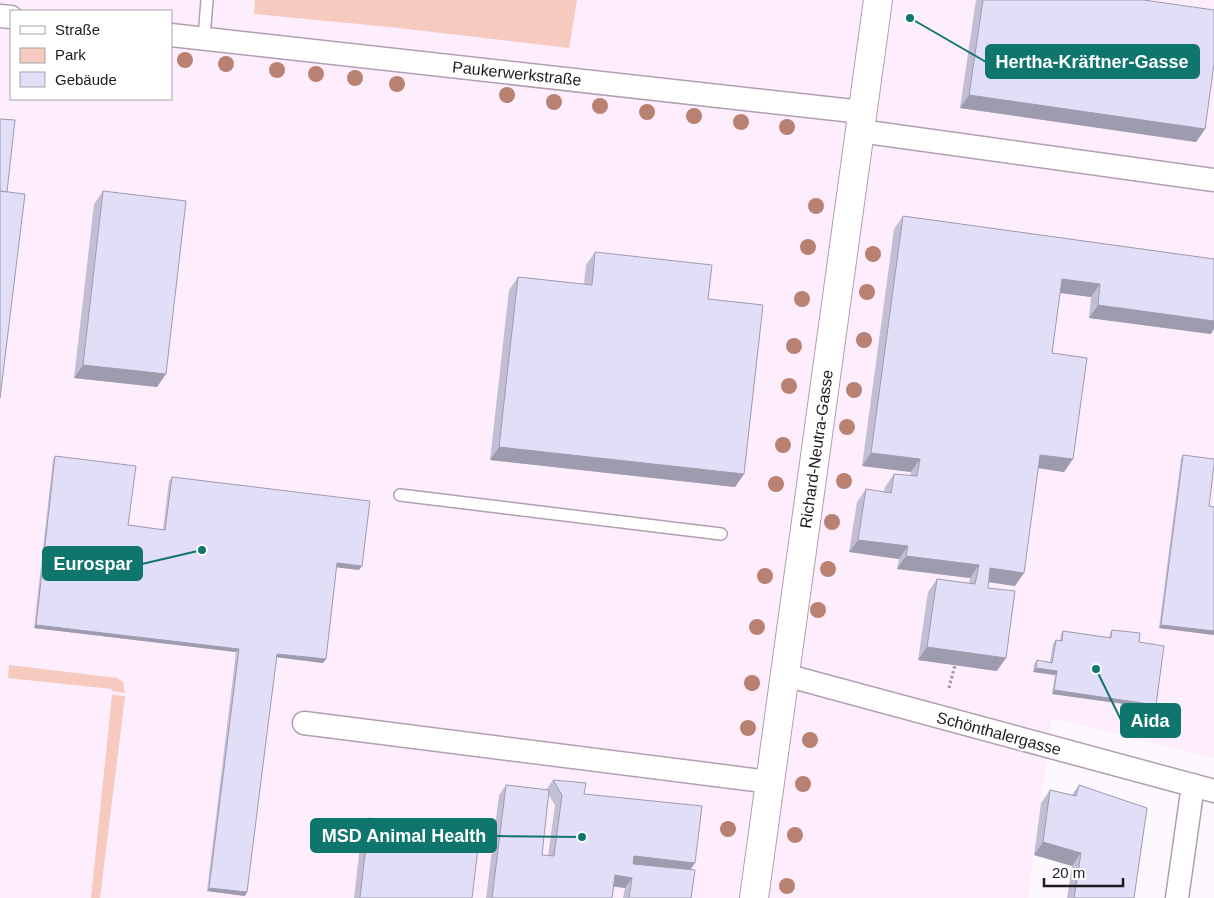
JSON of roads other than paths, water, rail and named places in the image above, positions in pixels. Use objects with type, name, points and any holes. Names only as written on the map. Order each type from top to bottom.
[{"type":"street","name":"Richard-Neutra-Gasse","points":[[754,898],[878,0]]},
{"type":"street","name":"Paukerwerkstraße","points":[[172,35],[861,122],[1214,180]]},
{"type":"street","name":"Schönthalergasse","points":[[785,675],[1204,788]]},
{"type":"street","points":[[304,723],[770,782]]},
{"type":"street","points":[[1178,898],[1204,788]]},
{"type":"lane","points":[[204,38],[207,0]]},
{"type":"lane","points":[[400,495],[721,534]]},
{"type":"place","name":"Hertha-Kräftner-Gasse","points":[[910,18]]},
{"type":"place","name":"Eurospar","points":[[202,550]]},
{"type":"place","name":"Aida","points":[[1096,669]]},
{"type":"place","name":"MSD Animal Health","points":[[582,837]]}]
